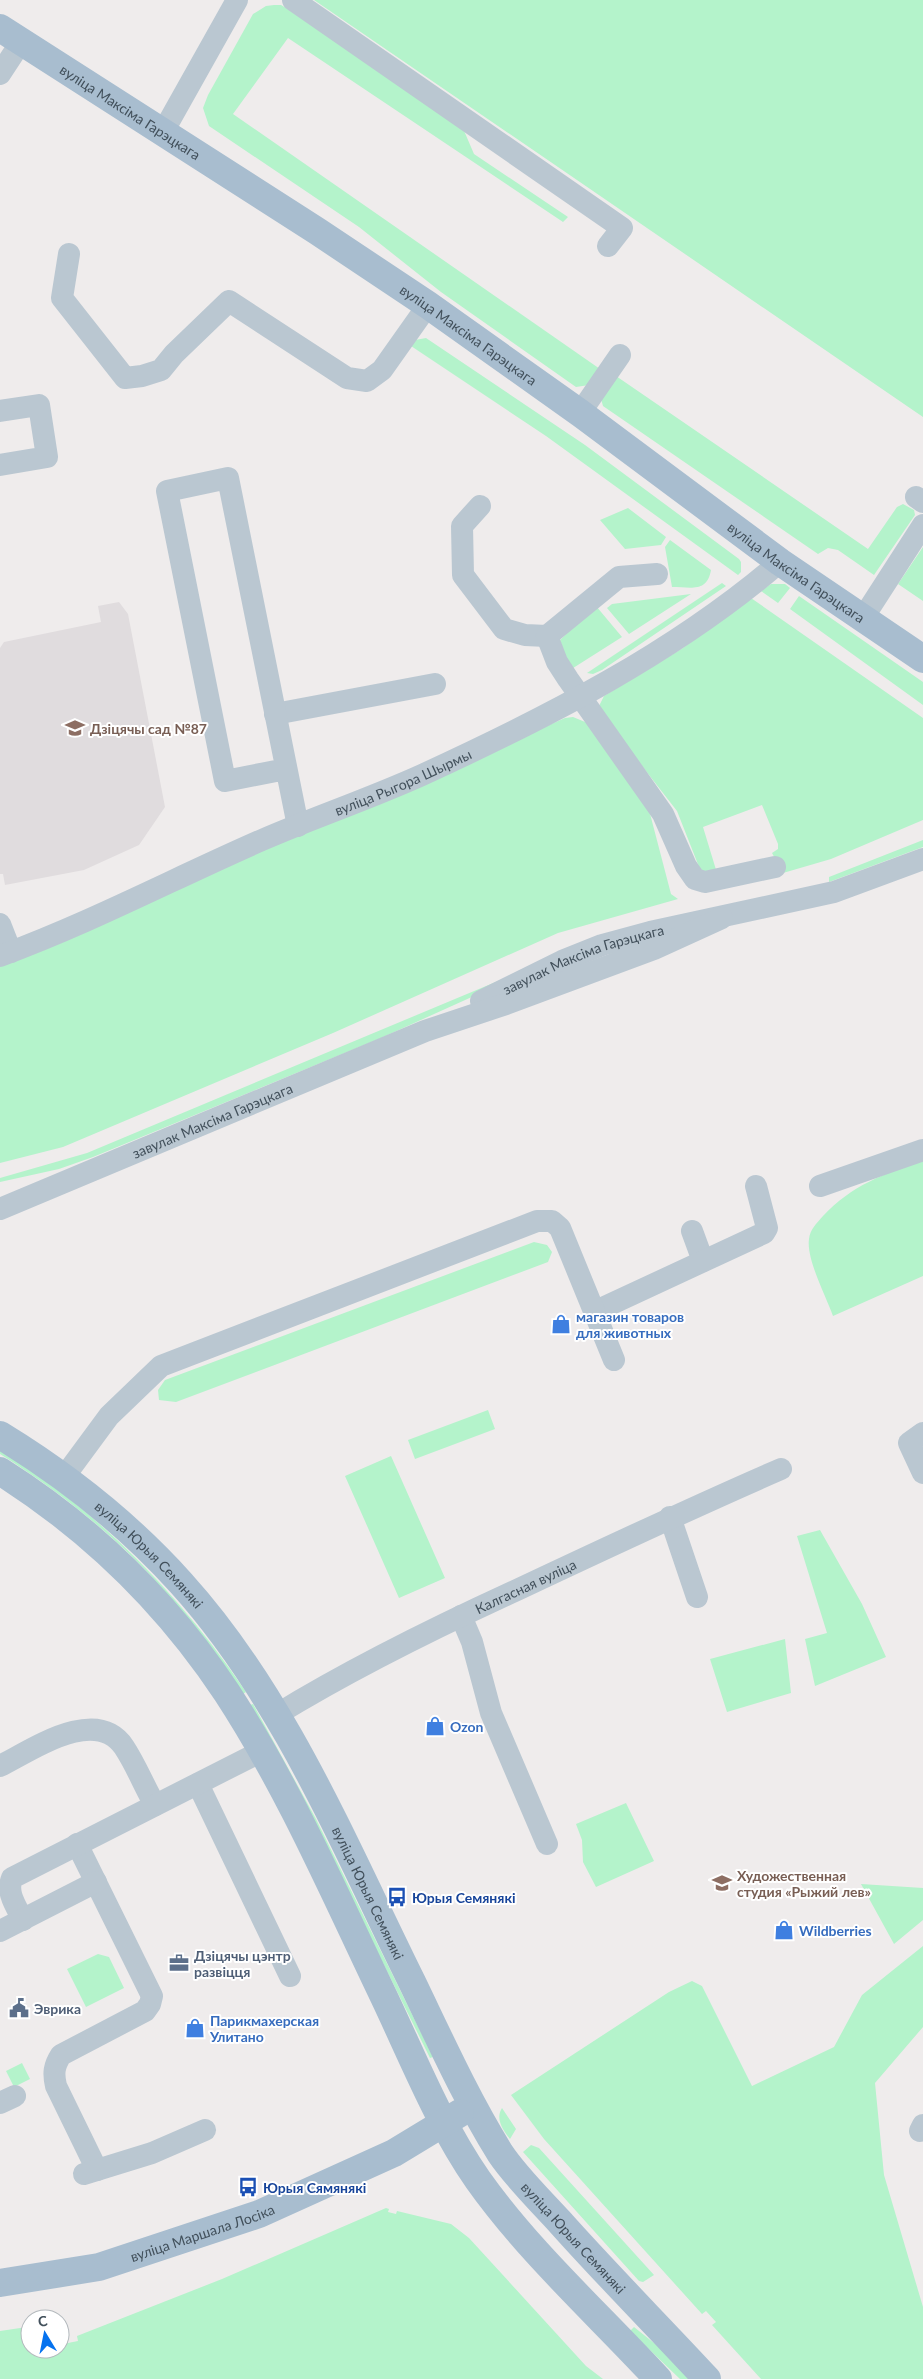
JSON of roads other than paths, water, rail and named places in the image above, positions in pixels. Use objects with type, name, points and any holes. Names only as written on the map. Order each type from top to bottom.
[{"type":"main road","name":"вуліца Максіма Гарэцкага","points":[[10,35],[163,132],[428,305],[580,413],[780,562],[923,660]]},
{"type":"main road","name":"вуліца Юрыя Семянякі","points":[[0,1435],[64,1477],[127,1529],[183,1585],[243,1663],[276,1715],[318,1791],[472,2106],[503,2157],[539,2199],[707,2379]]},
{"type":"main road","name":"вуліца Юрыя Семянякі","points":[[0,1471],[85,1533],[141,1585],[170,1618],[215,1676],[262,1751],[444,2122],[478,2179],[508,2218],[578,2296],[658,2379]]},
{"type":"main road","name":"вуліца Маршала Лосіка","points":[[0,2283],[99,2267],[259,2214],[394,2153],[472,2106]]},
{"type":"street","points":[[163,132],[237,0]]},
{"type":"street","points":[[293,0],[622,228],[608,246]]},
{"type":"street","points":[[0,74],[10,35]]},
{"type":"street","points":[[69,254],[62,298],[125,378],[142,376],[161,370],[174,354],[229,301],[348,378],[367,381],[382,370],[428,305]]},
{"type":"street","points":[[580,413],[620,355]]},
{"type":"street","points":[[0,411],[39,405],[47,457],[0,465]]},
{"type":"street","points":[[286,769],[225,781],[166,491],[228,478],[298,826]]},
{"type":"street","points":[[480,506],[462,526],[463,574],[506,638],[525,635],[547,636],[618,577],[657,574]]},
{"type":"street","points":[[863,618],[923,525]]},
{"type":"street","name":"вуліца Рыгора Шырмы","points":[[6,954],[298,826],[421,776],[580,697],[684,636],[748,590],[780,562]]},
{"type":"street","points":[[547,636],[557,662],[663,814],[686,866],[695,880],[705,882],[775,867]]},
{"type":"street","points":[[275,714],[435,684]]},
{"type":"street","name":"завулак Максіма Гарэцкага","points":[[0,1209],[425,1031],[508,986],[595,948],[650,932],[722,918],[834,892],[923,859]]},
{"type":"street","points":[[0,924],[6,954]]},
{"type":"street","points":[[820,1186],[923,1150]]},
{"type":"street","points":[[594,1312],[764,1233],[767,1228],[756,1186]]},
{"type":"street","points":[[64,1477],[109,1416],[161,1366],[538,1221],[552,1221],[560,1228],[614,1360]]},
{"type":"street","points":[[692,1232],[703,1261]]},
{"type":"street","points":[[923,1433],[909,1443],[923,1473]]},
{"type":"street","name":"Калгасная вуліца","points":[[276,1715],[332,1682],[461,1616],[670,1517],[781,1469]]},
{"type":"street","points":[[670,1517],[697,1597]]},
{"type":"street","points":[[461,1616],[472,1642],[491,1713],[547,1844]]},
{"type":"street","points":[[0,1766],[70,1731],[90,1729],[104,1732],[111,1734],[123,1746],[155,1805]]},
{"type":"street","points":[[23,1920],[10,1894],[9,1886],[12,1878],[262,1751]]},
{"type":"street","points":[[198,1784],[290,1976]]},
{"type":"street","points":[[77,1844],[152,1996],[150,2004],[145,2011],[61,2055],[55,2064],[53,2074],[56,2086],[90,2172],[152,2153],[205,2130]]},
{"type":"street","points":[[0,1931],[96,1882]]},
{"type":"place","name":"Дзіцячы сад №87","points":[[75,728]]},
{"type":"place","name":"магазин товаров для животных","points":[[561,1324]]},
{"type":"place","name":"Ozon","points":[[435,1726]]},
{"type":"place","name":"Художественная студия «Рыжий лев»","points":[[722,1883]]},
{"type":"place","name":"Юрыя Семянякі","points":[[397,1897]]},
{"type":"place","name":"Wildberries","points":[[784,1930]]},
{"type":"place","name":"Дзіцячы цэнтр развіцця","points":[[179,1963]]},
{"type":"place","name":"Эврика","points":[[19,2008]]},
{"type":"place","name":"Парикмахерская Улитано","points":[[195,2028]]},
{"type":"place","name":"Юрыя Сямянякі","points":[[248,2187]]}]
